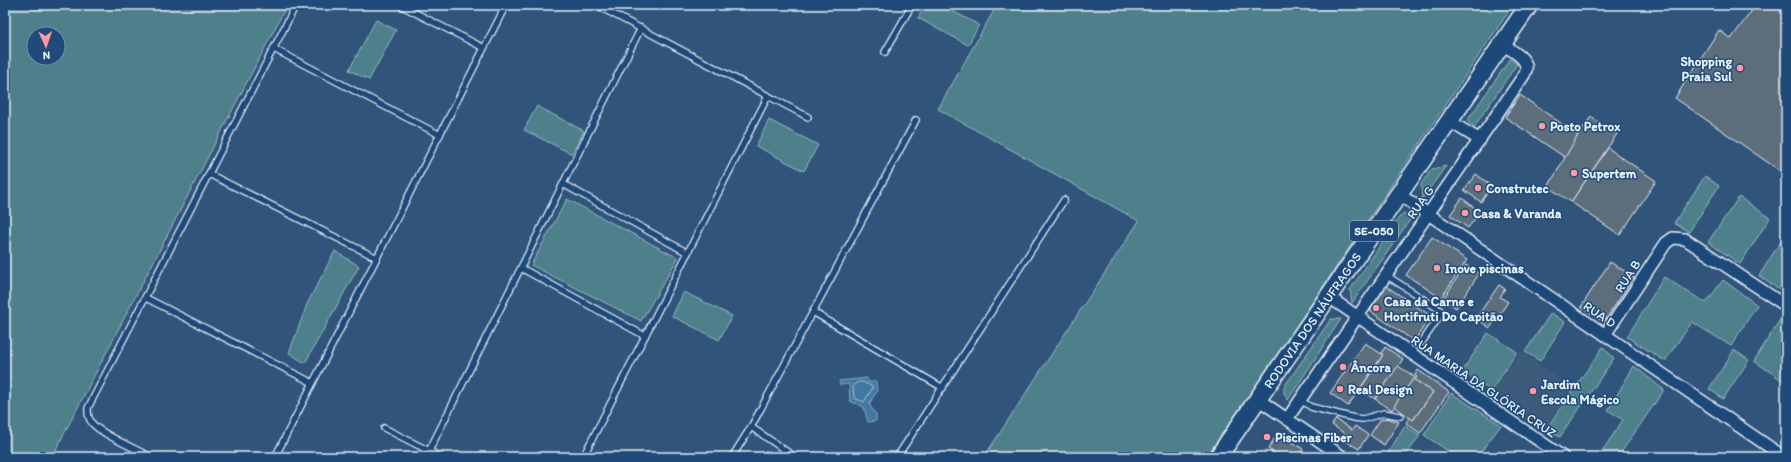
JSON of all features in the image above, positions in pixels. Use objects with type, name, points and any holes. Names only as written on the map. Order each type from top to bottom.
[{"type":"main road","name":"RODOVIA DOS NÁUFRAGOS","points":[[1218,457],[1259,400],[1529,5]]},
{"type":"street","name":"RUA G","points":[[1287,419],[1526,72],[1524,60],[1502,44]]},
{"type":"street","points":[[1449,121],[1480,140]]},
{"type":"street","name":"RUA D","points":[[1399,194],[1784,457]]},
{"type":"street","name":"RUA B","points":[[1605,335],[1666,243],[1676,238],[1686,239],[1786,306]]},
{"type":"street","name":"RUA MARIA DA GLÓRIA CRUZ","points":[[1329,297],[1563,457]]},
{"type":"street","points":[[1259,400],[1343,457]]},
{"type":"lane","points":[[151,457],[92,424],[88,416],[88,408],[296,5]]},
{"type":"lane","points":[[400,5],[484,48]]},
{"type":"lane","points":[[275,457],[506,5]]},
{"type":"lane","points":[[885,52],[912,5]]},
{"type":"lane","points":[[598,6],[808,118]]},
{"type":"lane","points":[[429,451],[641,28]]},
{"type":"lane","points":[[274,49],[440,135]]},
{"type":"lane","points":[[583,457],[768,96]]},
{"type":"lane","points":[[732,457],[751,427],[916,120]]},
{"type":"lane","points":[[209,174],[377,258]]},
{"type":"lane","points":[[563,184],[688,253]]},
{"type":"lane","points":[[897,457],[1064,200]]},
{"type":"lane","points":[[521,268],[645,336]]},
{"type":"lane","points":[[1386,275],[1440,310],[1439,317],[1422,342]]},
{"type":"lane","points":[[146,298],[313,383]]},
{"type":"lane","points":[[813,312],[943,388]]},
{"type":"lane","points":[[1300,400],[1311,407],[1354,418],[1363,419],[1384,413],[1400,416]]},
{"type":"lane","points":[[751,427],[795,457]]},
{"type":"lane","points":[[384,428],[441,457]]},
{"type":"shaded area","name":"Jardim Escola Mágico","points":[[1521,352],[1573,388],[1544,429],[1492,393]]},
{"type":"green space","points":[[5,5],[287,5],[52,457],[5,457]]},
{"type":"green space","points":[[925,5],[941,5],[979,25],[968,45],[918,18]]},
{"type":"green space","points":[[997,5],[1513,5],[1264,374],[1206,457],[984,457],[1139,221],[938,109]]},
{"type":"green space","points":[[376,20],[396,30],[369,80],[349,70]]},
{"type":"green space","points":[[1510,59],[1517,64],[1474,127],[1467,121]]},
{"type":"green space","points":[[537,106],[584,131],[572,154],[524,130]]},
{"type":"green space","points":[[769,120],[818,145],[804,171],[756,146]]},
{"type":"green space","points":[[1446,166],[1422,199],[1421,184],[1432,169]]},
{"type":"green space","points":[[1705,176],[1719,186],[1689,232],[1674,223]]},
{"type":"green space","points":[[1739,197],[1770,218],[1740,264],[1708,242]]},
{"type":"green space","points":[[567,199],[678,258],[641,321],[531,265]]},
{"type":"green space","points":[[1404,213],[1412,217],[1352,303],[1350,290],[1401,215]]},
{"type":"green space","points":[[1786,233],[1786,294],[1759,276]]},
{"type":"green space","points":[[335,251],[359,266],[305,363],[289,353],[308,302]]},
{"type":"green space","points":[[1664,277],[1706,303],[1723,280],[1757,305],[1731,346],[1692,322],[1665,361],[1627,337]]},
{"type":"green space","points":[[684,292],[732,316],[719,340],[672,316]]},
{"type":"green space","points":[[1551,313],[1565,322],[1540,361],[1525,352]]},
{"type":"green space","points":[[1781,318],[1786,322],[1786,383],[1754,361]]},
{"type":"green space","points":[[1331,319],[1341,319],[1288,400],[1284,393],[1284,387]]},
{"type":"green space","points":[[1488,333],[1517,352],[1491,391],[1462,371]]},
{"type":"green space","points":[[1603,347],[1614,358],[1560,437],[1546,429]]},
{"type":"green space","points":[[1734,350],[1749,360],[1723,399],[1709,389]]},
{"type":"green space","points":[[1634,366],[1664,390],[1618,457],[1598,457],[1623,420],[1608,410]]},
{"type":"green space","points":[[1451,393],[1501,425],[1477,457],[1457,457],[1424,435]]},
{"type":"green space","points":[[1405,426],[1420,435],[1405,457],[1385,457]]},
{"type":"water","points":[[867,378],[868,382],[876,382],[877,391],[869,404],[876,415],[876,421],[868,422],[864,407],[850,401],[849,384],[840,385],[839,381]]},
{"type":"building","name":"Shopping Praia Sul","points":[[1756,5],[1786,5],[1786,175],[1675,98],[1719,30],[1731,39]]},
{"type":"building","name":"Posto Petrox","points":[[1520,95],[1578,135],[1566,158],[1505,117]]},
{"type":"building","name":"Supertem","points":[[1591,117],[1617,134],[1571,202],[1548,187],[1578,135]]},
{"type":"building","points":[[1608,148],[1656,181],[1620,235],[1571,202]]},
{"type":"building","name":"Construtec","points":[[1476,174],[1492,186],[1481,202],[1464,190]]},
{"type":"building","name":"Casa & Varanda","points":[[1462,198],[1480,212],[1468,228],[1450,215]]},
{"type":"building","name":"Inove piscinas","points":[[1432,237],[1467,260],[1441,298],[1406,275]]},
{"type":"building","points":[[1610,262],[1634,277],[1604,322],[1581,307]]},
{"type":"building","points":[[1466,265],[1479,274],[1456,308],[1443,299]]},
{"type":"building","points":[[1499,285],[1505,289],[1500,297],[1508,302],[1490,328],[1476,318]]},
{"type":"building","points":[[1386,286],[1431,316],[1414,341],[1370,311]]},
{"type":"building","points":[[1365,343],[1383,355],[1348,406],[1330,393]]},
{"type":"building","points":[[1385,347],[1403,359],[1375,399],[1360,389],[1383,355],[1381,354]]},
{"type":"building","points":[[1398,366],[1415,377],[1392,410],[1375,399]]},
{"type":"building","points":[[1418,370],[1449,392],[1420,433],[1406,423],[1410,417],[1413,420],[1433,392],[1415,380],[1417,377],[1415,375]]},
{"type":"building","points":[[1413,379],[1433,392],[1413,420],[1394,406]]},
{"type":"building","points":[[1387,418],[1399,422],[1384,445],[1370,435],[1380,420]]},
{"type":"building","points":[[1336,419],[1352,430],[1355,426],[1368,435],[1359,449],[1344,440],[1347,435],[1332,425]]},
{"type":"building","points":[[1278,433],[1303,449],[1298,457],[1281,457],[1268,449]]},
{"type":"place","name":"Shopping Praia Sul","points":[[1740,68]]},
{"type":"place","name":"Posto Petrox","points":[[1542,126]]},
{"type":"place","name":"Supertem","points":[[1574,173]]},
{"type":"place","name":"Construtec","points":[[1478,188]]},
{"type":"place","name":"Casa & Varanda","points":[[1465,213]]},
{"type":"place","name":"Inove piscinas","points":[[1437,268]]},
{"type":"place","name":"Casa da Carne e Hortifruti Do Capitão","points":[[1376,308]]},
{"type":"place","name":"Âncora","points":[[1343,367]]},
{"type":"place","name":"Real Design","points":[[1340,389]]},
{"type":"place","name":"Jardim Escola Mágico","points":[[1533,391]]},
{"type":"place","name":"Piscinas Fiber","points":[[1267,437]]}]
